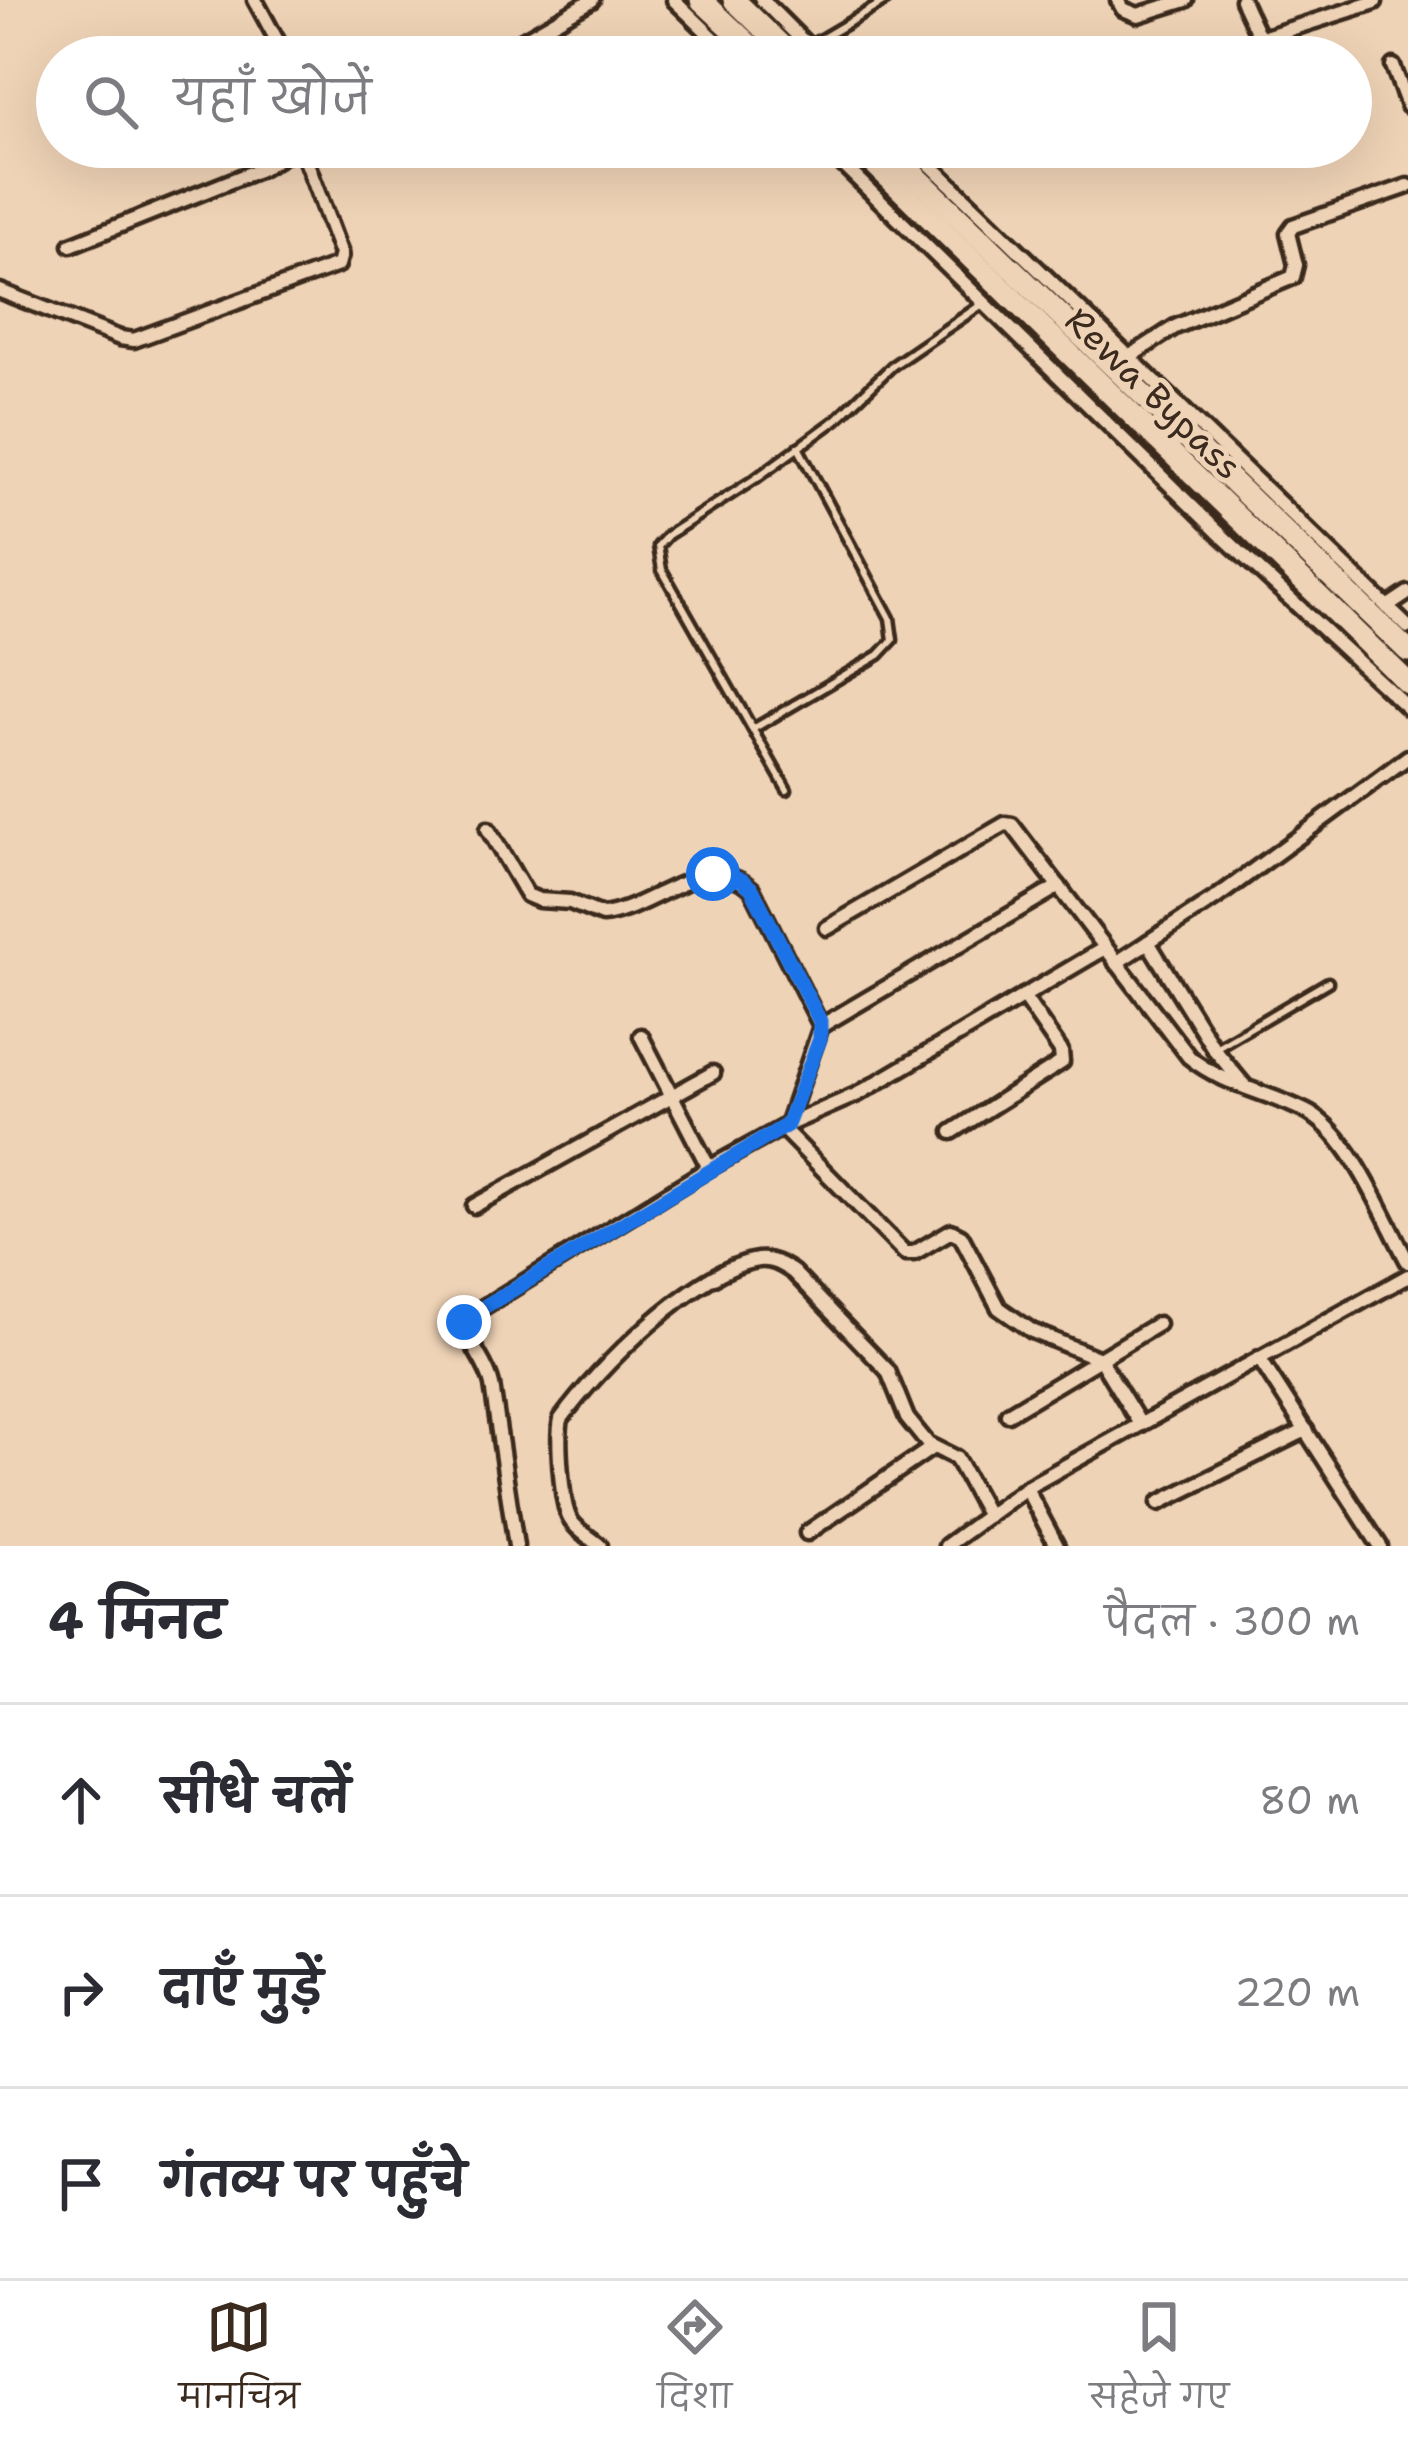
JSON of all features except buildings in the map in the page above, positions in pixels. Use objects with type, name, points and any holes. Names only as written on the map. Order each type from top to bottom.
[{"type":"highway","points":[[701,0],[740,36]]},
{"type":"highway","points":[[734,0],[784,36]]},
{"type":"highway","name":"Rewa Bypass","points":[[879,168],[1408,683]]},
{"type":"highway","name":"Rewa Bypass","points":[[908,168],[1408,651]]},
{"type":"street","points":[[255,0],[275,36]]},
{"type":"street","points":[[529,36],[592,0]]},
{"type":"street","points":[[674,0],[711,36]]},
{"type":"street","points":[[762,0],[793,36]]},
{"type":"street","points":[[1118,0],[1138,15],[1186,0]]},
{"type":"street","points":[[1242,0],[1263,36]]},
{"type":"street","points":[[1268,36],[1375,2]]},
{"type":"street","points":[[1393,66],[1408,106]]},
{"type":"street","points":[[71,245],[263,168]]},
{"type":"street","points":[[0,291],[134,340],[333,268],[341,262],[341,254],[307,168]]},
{"type":"street","points":[[847,168],[1219,532],[1408,708]]},
{"type":"street","points":[[934,168],[1408,627]]},
{"type":"street","points":[[1130,357],[1175,327],[1293,277],[1296,265],[1288,233],[1293,226],[1408,186]]},
{"type":"street","points":[[1388,607],[1408,593]]},
{"type":"street","points":[[1116,963],[1217,897],[1408,758]]},
{"type":"street","points":[[826,928],[1006,824],[1019,832],[1189,1057],[1210,1073],[1311,1114],[1333,1132],[1408,1262]]},
{"type":"street","points":[[488,830],[527,895],[570,902],[602,915],[713,874],[742,880],[762,904],[821,1026]]},
{"type":"street","points":[[785,1126],[821,1026],[1059,886]]},
{"type":"street","points":[[1148,942],[1214,1049],[1244,1086]]},
{"type":"street","points":[[516,1546],[493,1385],[464,1322],[469,1316],[709,1168],[785,1126],[858,1094],[1105,948]]},
{"type":"street","points":[[952,1132],[1062,1062],[1061,1051],[1023,996]]},
{"type":"street","points":[[641,1036],[709,1168]]},
{"type":"street","points":[[475,1206],[713,1073]]},
{"type":"street","points":[[785,1126],[905,1253],[914,1253],[944,1233],[956,1232],[990,1294],[1008,1316],[1100,1359],[1140,1424]]},
{"type":"street","points":[[600,1546],[574,1524],[567,1510],[559,1433],[562,1419],[668,1309],[743,1264],[762,1259],[793,1272],[888,1371],[903,1412],[933,1447],[956,1458],[988,1516]]},
{"type":"street","points":[[946,1546],[1026,1488],[1408,1276]]},
{"type":"street","points":[[1008,1414],[1158,1324]]},
{"type":"street","points":[[1259,1358],[1380,1546]]},
{"type":"street","points":[[1159,1503],[1306,1430]]},
{"type":"street","points":[[807,1533],[933,1447]]},
{"type":"street","points":[[1026,1488],[1057,1546]]},
{"type":"lane","points":[[833,36],[887,0]]},
{"type":"lane","points":[[788,790],[662,570],[657,551],[668,535],[798,447],[892,366],[985,303]]},
{"type":"lane","points":[[753,729],[879,655],[892,640],[890,617],[798,447]]},
{"type":"lane","points":[[1214,1049],[1328,982]]},
{"type":"route","points":[[464,1322],[709,1168],[787,1125],[820,1039],[820,1021],[752,889],[729,875],[713,874]]}]
